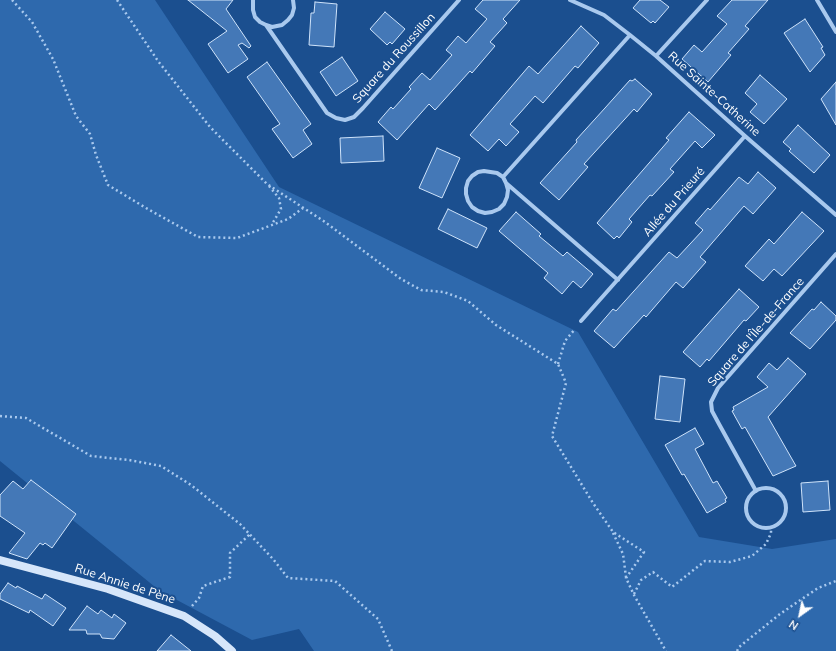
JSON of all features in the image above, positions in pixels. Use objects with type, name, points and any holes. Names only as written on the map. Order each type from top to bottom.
[{"type":"street","name":"Square du Roussillon","points":[[253,0],[255,17],[266,25],[327,113],[336,118],[345,120],[354,117],[363,108],[459,0]]},
{"type":"street","points":[[266,25],[277,26],[288,20],[292,15],[294,8],[293,0]]},
{"type":"street","name":"Rue Sainte-Catherine","points":[[570,0],[604,15],[656,56],[836,215]]},
{"type":"street","points":[[656,56],[707,0]]},
{"type":"street","points":[[817,0],[836,32]]},
{"type":"street","points":[[502,178],[630,35]]},
{"type":"street","name":"Allée du Prieuré","points":[[581,321],[745,136]]},
{"type":"street","points":[[506,183],[508,190],[507,197],[504,204],[499,209],[485,213],[472,207],[468,201],[466,188],[472,176],[478,172],[491,171],[502,178],[618,280]]},
{"type":"street","name":"Square de l'Île-de-France","points":[[756,491],[718,424],[712,411],[711,402],[718,388],[836,254]]},
{"type":"street","points":[[768,488],[780,494],[786,505],[784,518],[771,527],[761,527],[750,520],[746,507],[751,495],[756,491],[768,488]]},
{"type":"street","name":"Rue Annie de Pène","points":[[0,560],[108,589],[184,616],[215,636],[232,651]]},
{"type":"path","points":[[12,0],[32,22],[54,59],[76,116],[90,134],[96,155],[108,185],[198,237],[237,238],[288,219],[303,208]]},
{"type":"path","points":[[117,0],[158,61],[210,127],[279,198],[282,209],[271,225]]},
{"type":"path","points":[[267,184],[325,222],[401,279],[421,290],[444,292],[468,301],[496,326],[558,364],[566,383],[552,436],[570,463],[593,504],[613,532],[623,554],[626,578],[666,651]]},
{"type":"path","points":[[558,364],[565,341],[581,321]]},
{"type":"path","points":[[0,416],[26,418],[91,456],[129,460],[161,466],[191,485],[240,524],[273,559],[288,578],[335,581],[378,619],[392,651]]},
{"type":"path","points":[[634,595],[641,580],[653,572],[672,587],[705,561],[730,562],[752,556],[766,544],[771,533],[771,527]]},
{"type":"path","points":[[613,532],[644,552],[626,578]]},
{"type":"path","points":[[184,616],[199,598],[203,586],[230,577],[230,553],[250,534]]},
{"type":"path","points":[[738,651],[739,647],[780,614],[818,588],[836,581]]},
{"type":"shaded area","points":[[0,0],[155,0],[279,187],[578,332],[699,537],[772,549],[836,539],[836,651],[314,651],[299,629],[252,640],[160,591],[0,461]]},
{"type":"building","points":[[188,0],[233,0],[226,9],[251,46],[249,48],[242,43],[238,45],[248,59],[228,73],[208,44],[227,31]]},
{"type":"building","points":[[483,0],[520,0],[503,19],[507,23],[490,42],[495,46],[472,73],[470,71],[435,110],[429,104],[397,140],[378,122],[391,107],[393,109],[411,89],[409,87],[422,73],[430,80],[452,55],[446,50],[458,36],[466,43],[487,19],[475,9]]},
{"type":"building","points":[[640,0],[660,0],[669,7],[655,23],[653,21],[651,23],[633,8]]},
{"type":"building","points":[[732,0],[768,0],[745,26],[749,29],[728,53],[731,55],[708,82],[682,59],[694,45],[702,52],[727,24],[717,16]]},
{"type":"building","points":[[315,2],[337,4],[334,47],[309,45],[311,13],[314,13]]},
{"type":"building","points":[[385,12],[405,29],[392,44],[390,42],[387,45],[370,29]]},
{"type":"building","points":[[805,19],[823,47],[821,48],[825,55],[810,72],[784,33]]},
{"type":"building","points":[[581,26],[599,43],[578,68],[575,66],[543,103],[535,96],[510,124],[519,132],[506,146],[499,139],[488,151],[470,135],[529,66],[538,74]]},
{"type":"building","points":[[342,57],[358,81],[336,96],[320,72]]},
{"type":"building","points":[[267,62],[311,124],[303,130],[312,144],[293,158],[272,129],[280,124],[247,77]]},
{"type":"building","points":[[760,75],[787,99],[764,124],[750,112],[757,104],[745,93]]},
{"type":"building","points":[[635,79],[652,94],[637,112],[634,109],[584,164],[588,167],[559,200],[540,183],[630,80],[632,81]]},
{"type":"building","points":[[836,82],[836,125],[821,99]]},
{"type":"building","points":[[689,112],[715,135],[702,148],[695,141],[670,169],[674,172],[652,196],[650,195],[629,219],[632,222],[619,238],[617,236],[614,239],[597,223],[669,140],[666,138]]},
{"type":"building","points":[[798,125],[830,155],[814,173],[789,151],[791,149],[783,142]]},
{"type":"building","points":[[383,136],[384,161],[341,163],[340,138]]},
{"type":"building","points":[[437,148],[460,158],[442,198],[419,188]]},
{"type":"building","points":[[758,172],[776,188],[753,214],[744,206],[700,257],[706,262],[683,288],[676,282],[646,317],[644,315],[614,348],[594,331],[613,309],[616,311],[669,252],[677,258],[703,230],[695,223],[708,208],[710,210],[739,177],[748,184]]},
{"type":"building","points":[[448,209],[487,228],[477,248],[438,229]]},
{"type":"building","points":[[516,212],[541,234],[539,236],[563,256],[567,252],[593,274],[581,288],[573,281],[562,294],[544,278],[548,273],[499,231]]},
{"type":"building","points":[[802,212],[824,231],[782,276],[774,269],[763,281],[745,266],[769,239],[774,244]]},
{"type":"building","points":[[739,289],[759,307],[746,321],[744,320],[709,361],[707,359],[700,367],[683,352]]},
{"type":"building","points":[[821,302],[836,316],[836,320],[810,349],[790,333],[812,309],[814,310]]},
{"type":"building","points":[[788,358],[806,374],[768,417],[796,466],[773,476],[745,427],[742,429],[732,411],[734,410],[733,407],[768,387],[757,377],[769,363],[777,370]]},
{"type":"building","points":[[660,376],[685,379],[680,422],[655,419]]},
{"type":"building","points":[[695,428],[704,444],[695,449],[713,483],[717,481],[727,498],[725,499],[726,502],[707,513],[684,474],[682,475],[665,445]]},
{"type":"building","points":[[31,480],[76,514],[52,548],[45,543],[43,545],[40,543],[27,559],[9,553],[25,533],[0,516],[0,495],[13,481],[23,489]]},
{"type":"building","points":[[828,481],[830,510],[803,512],[801,483]]},
{"type":"building","points":[[8,583],[42,599],[45,594],[66,608],[53,626],[30,610],[29,613],[0,599],[0,594]]},
{"type":"building","points":[[87,606],[98,614],[101,610],[112,618],[114,614],[126,623],[114,639],[102,638],[100,634],[87,634],[86,630],[69,630]]},
{"type":"building","points":[[171,635],[191,651],[157,651]]}]
